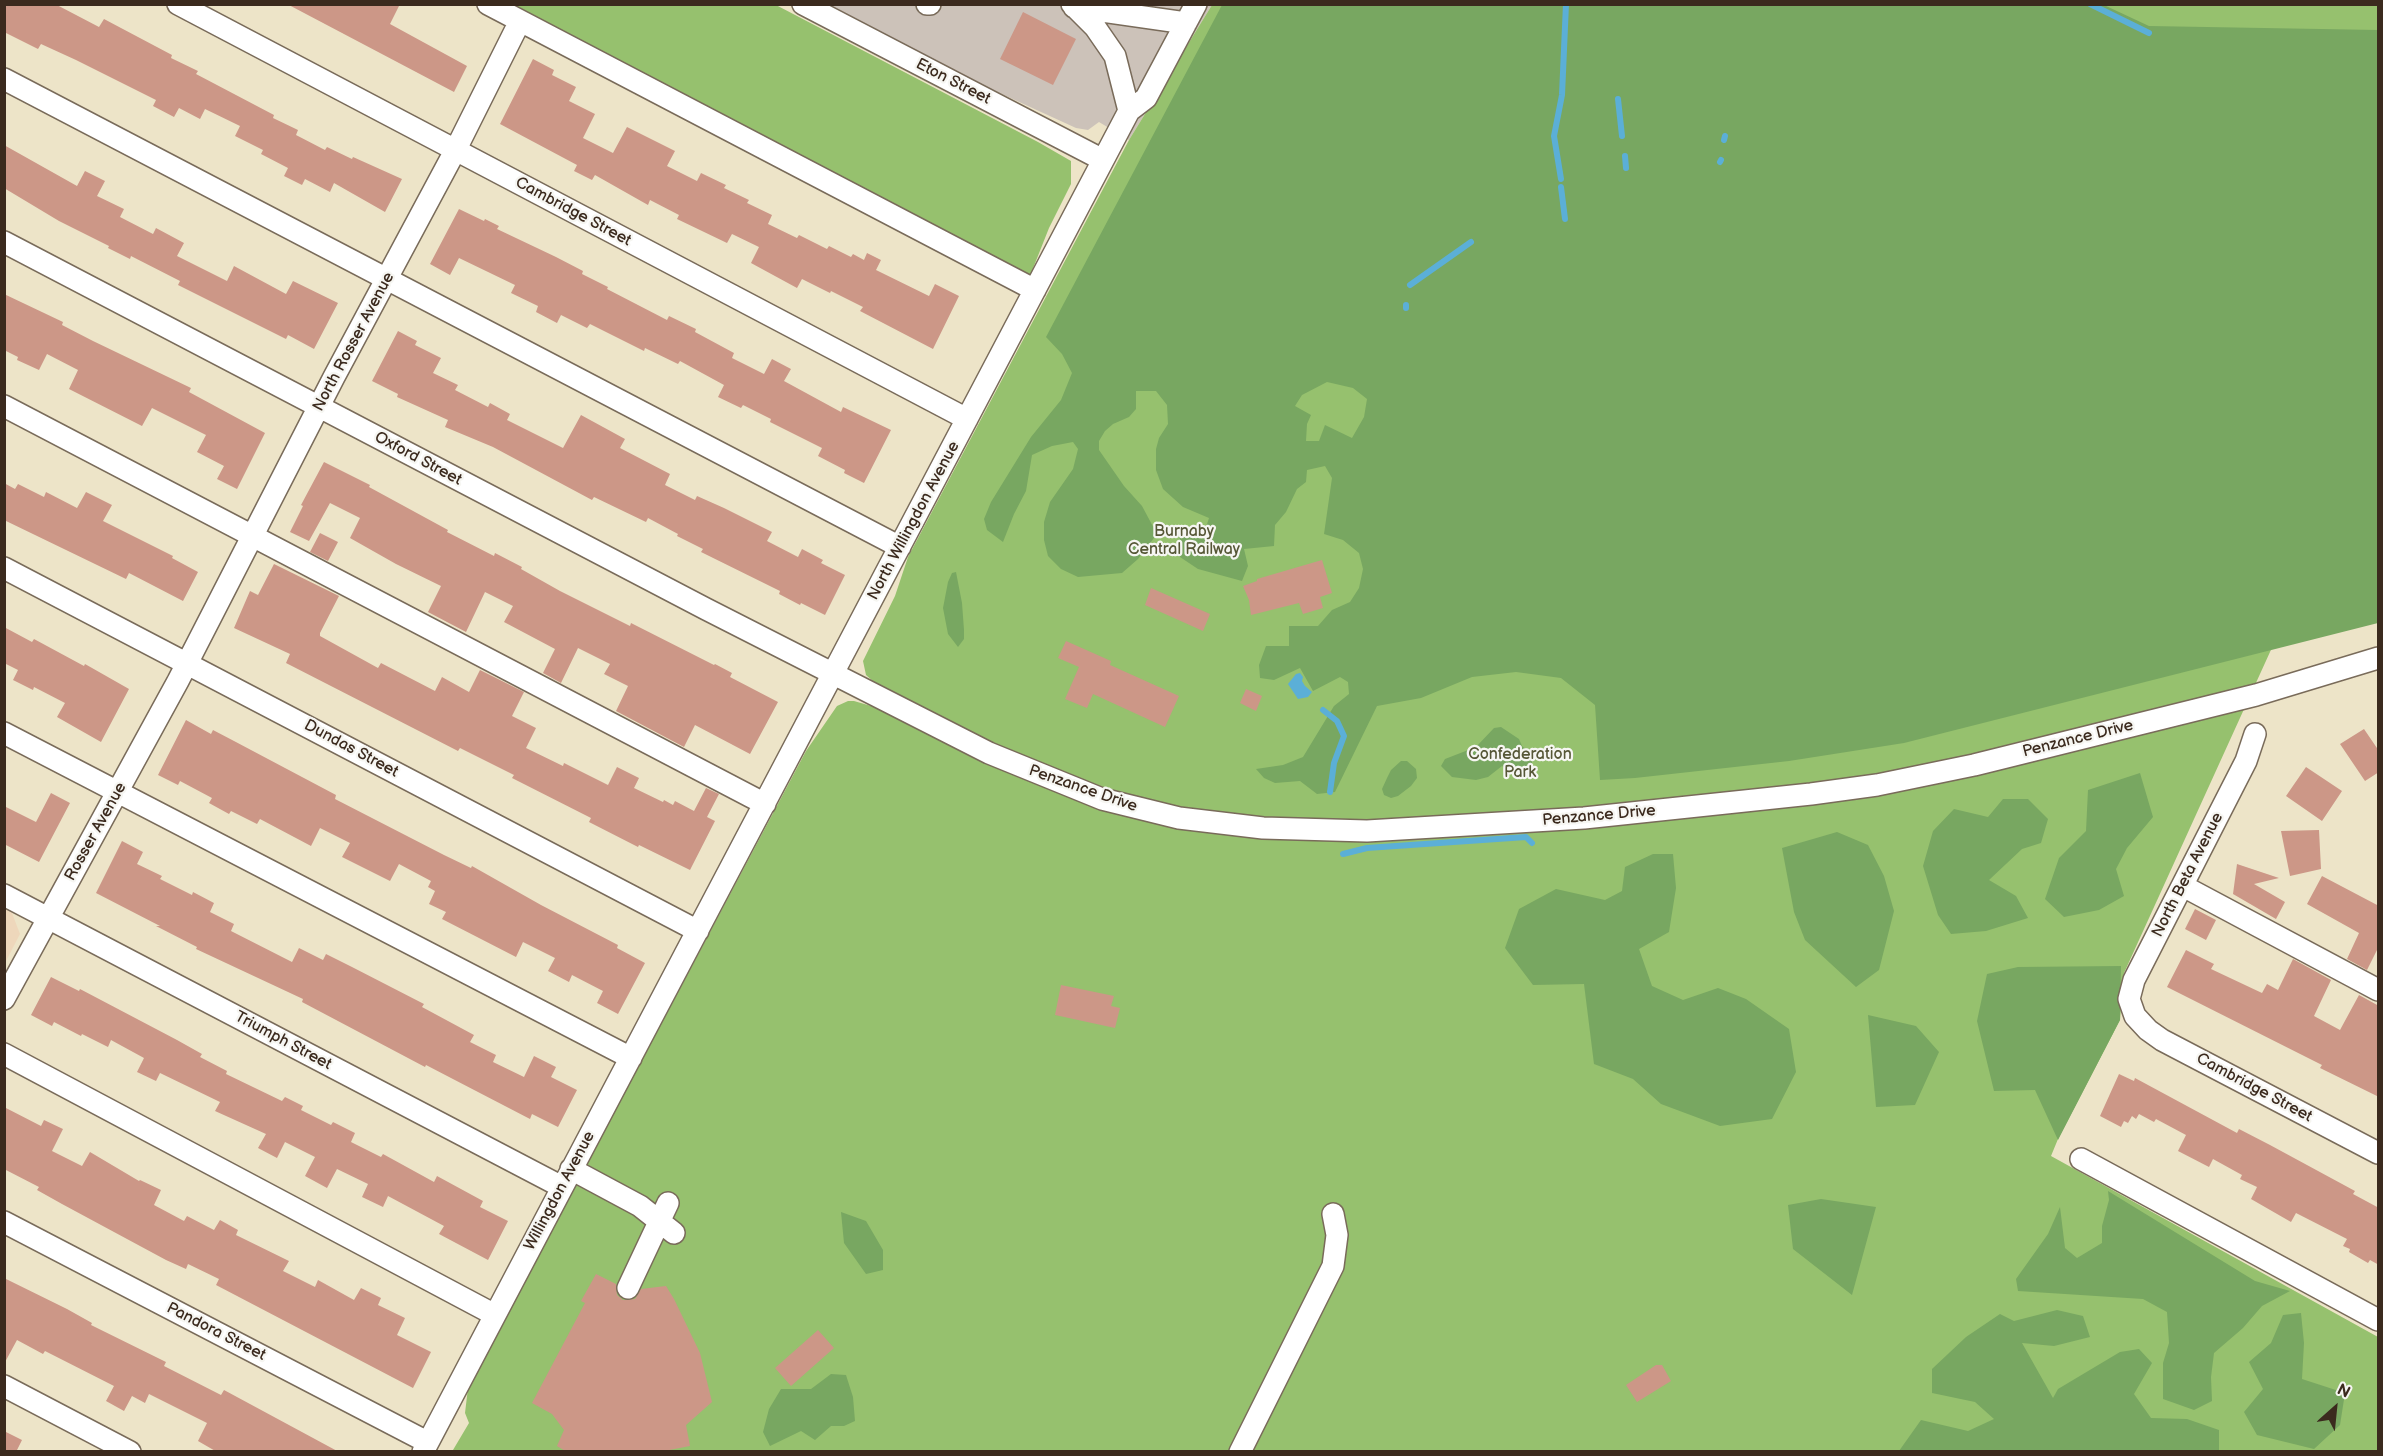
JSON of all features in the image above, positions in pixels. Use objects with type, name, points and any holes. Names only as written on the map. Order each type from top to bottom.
[{"type":"street","name":"Cambridge Street","points":[[178,4],[968,419]]},
{"type":"street","points":[[488,4],[1035,290]]},
{"type":"street","name":"Eton Street","points":[[803,4],[1103,160]]},
{"type":"street","name":"North Willingdon Avenue","points":[[698,932],[1129,111],[1146,98],[1196,4]]},
{"type":"street","points":[[1073,6],[1165,12],[1186,23]]},
{"type":"street","points":[[1073,6],[1095,27],[1115,56],[1129,111]]},
{"type":"street","name":"North Rosser Avenue","points":[[186,664],[319,406],[455,151],[520,21]]},
{"type":"street","points":[[4,79],[900,547]]},
{"type":"street","name":"Oxford Street","points":[[4,242],[833,675]]},
{"type":"street","points":[[4,406],[765,804]]},
{"type":"street","name":"Dundas Street","points":[[4,568],[698,932]]},
{"type":"street","name":"Penzance Drive","points":[[833,675],[989,753],[1102,799],[1157,814],[1208,822],[1292,830],[1350,831],[1436,828],[1648,812],[1878,785],[1974,765],[2225,703],[2379,658]]},
{"type":"street","name":"Rosser Avenue","points":[[4,999],[186,664]]},
{"type":"street","points":[[4,734],[631,1058]]},
{"type":"street","name":"North Beta Avenue","points":[[2135,1016],[2128,999],[2134,980],[2246,761],[2255,734]]},
{"type":"street","points":[[2183,886],[2379,990]]},
{"type":"street","name":"Triumph Street","points":[[4,895],[567,1178],[667,1219],[628,1288]]},
{"type":"street","name":"Willingdon Avenue","points":[[425,1447],[698,932]]},
{"type":"street","name":"Cambridge Street","points":[[2135,1016],[2148,1030],[2162,1040],[2379,1154]]},
{"type":"street","points":[[4,1054],[495,1315]]},
{"type":"street","points":[[2081,1159],[2379,1320]]},
{"type":"street","points":[[1240,1452],[1333,1266],[1337,1235],[1334,1214]]},
{"type":"street","name":"Pandora Street","points":[[4,1222],[425,1447]]},
{"type":"street","points":[[4,1386],[130,1452]]},
{"type":"shaded area","points":[[828,5],[1212,5],[1129,140],[1099,122],[1088,130],[1076,128],[993,90]]},
{"type":"shaded area","points":[[5,909],[12,913],[20,934],[5,963]]},
{"type":"green space","points":[[488,5],[776,5],[1071,161],[1071,184],[1049,228],[1026,286]]},
{"type":"green space","name":"Confederation Park","points":[[1212,5],[2378,5],[2378,559],[2275,641],[2124,973],[2120,1020],[2051,1156],[2378,1337],[2378,1451],[439,1452],[453,1450],[469,1423],[465,1413],[468,1388],[806,751],[837,706],[854,701],[878,708],[875,683],[866,675],[863,661],[895,596],[908,557],[1129,140]]},
{"type":"green space","name":"Burnaby Central Railway","points":[[1222,5],[2104,5],[2149,26],[2378,30],[2378,623],[1904,743],[1789,761],[1635,778],[1600,780],[1595,705],[1561,678],[1516,672],[1472,677],[1421,698],[1377,706],[1335,792],[1317,794],[1300,781],[1275,783],[1264,778],[1256,769],[1283,765],[1303,757],[1334,706],[1349,694],[1348,682],[1340,677],[1313,691],[1300,668],[1274,680],[1260,678],[1259,665],[1266,646],[1289,646],[1289,626],[1318,626],[1332,610],[1350,602],[1359,588],[1363,569],[1359,553],[1343,540],[1324,534],[1332,478],[1325,466],[1307,470],[1306,482],[1297,489],[1286,512],[1275,525],[1274,546],[1244,549],[1248,566],[1242,581],[1198,569],[1177,555],[1181,541],[1176,532],[1178,528],[1202,539],[1209,518],[1183,507],[1163,489],[1156,470],[1156,449],[1159,438],[1168,424],[1167,405],[1156,391],[1136,391],[1136,409],[1129,417],[1113,424],[1099,441],[1099,450],[1124,486],[1142,506],[1157,534],[1138,559],[1122,573],[1078,577],[1061,569],[1048,556],[1044,540],[1044,522],[1050,502],[1073,469],[1078,449],[1073,442],[1052,446],[1032,455],[1026,491],[1003,542],[987,530],[984,519],[991,502],[1031,437],[1061,400],[1072,373],[1062,354],[1046,337]],"holes":[[[1327,382],[1353,388],[1367,399],[1364,417],[1352,438],[1325,425],[1319,441],[1306,441],[1307,424],[1311,415],[1295,406],[1302,395]]]},
{"type":"green space","points":[[956,572],[964,630],[964,639],[958,647],[948,634],[943,608],[948,582],[952,573]]},
{"type":"green space","points":[[1501,727],[1519,739],[1522,746],[1532,755],[1532,767],[1523,779],[1502,766],[1488,777],[1476,780],[1452,777],[1441,766],[1445,759],[1476,747],[1494,728]]},
{"type":"green space","points":[[1401,761],[1407,761],[1416,769],[1417,778],[1398,796],[1391,798],[1384,795],[1382,789],[1391,770]]},
{"type":"green space","points":[[2140,773],[2153,817],[2127,848],[2116,869],[2124,896],[2099,910],[2064,917],[2045,899],[2059,858],[2086,831],[2088,790]]},
{"type":"green space","points":[[2003,799],[2028,799],[2048,819],[2041,843],[2022,849],[1989,880],[2016,896],[2028,918],[1986,931],[1951,934],[1938,915],[1923,866],[1933,831],[1954,809],[1988,817]]},
{"type":"green space","points":[[1837,832],[1868,845],[1884,876],[1894,911],[1879,970],[1856,987],[1805,940],[1794,912],[1782,848]]},
{"type":"green space","points":[[1653,854],[1673,854],[1676,888],[1669,932],[1639,949],[1652,986],[1683,1000],[1718,988],[1746,999],[1789,1029],[1796,1072],[1772,1119],[1720,1126],[1661,1104],[1633,1079],[1594,1064],[1584,984],[1533,985],[1505,948],[1519,909],[1556,889],[1605,900],[1622,891],[1625,867]]},
{"type":"green space","points":[[2121,966],[2120,1020],[2058,1140],[2035,1090],[1994,1091],[1977,1021],[1987,974],[2018,967]]},
{"type":"green space","points":[[1868,1015],[1916,1026],[1939,1052],[1915,1105],[1876,1107]]},
{"type":"green space","points":[[2108,1191],[2255,1281],[2290,1291],[2262,1306],[2243,1328],[2214,1353],[2211,1377],[2212,1401],[2194,1410],[2163,1399],[2163,1363],[2169,1343],[2167,1312],[2143,1299],[2018,1291],[2016,1279],[2048,1234],[2060,1207],[2065,1248],[2077,1258],[2102,1243],[2102,1226],[2109,1200]]},
{"type":"green space","points":[[1821,1199],[1876,1207],[1852,1295],[1793,1249],[1788,1205]]},
{"type":"green space","points":[[841,1212],[866,1221],[883,1250],[883,1270],[866,1274],[844,1243]]},
{"type":"green space","points":[[2057,1310],[2083,1316],[2090,1337],[2054,1346],[2022,1343],[2053,1398],[2058,1389],[2120,1352],[2139,1349],[2152,1363],[2134,1394],[2151,1418],[2187,1419],[2219,1430],[2219,1451],[1899,1451],[1921,1420],[1968,1431],[1994,1419],[1975,1402],[1932,1393],[1932,1369],[1966,1337],[2000,1314],[2014,1321]]},
{"type":"green space","points":[[2301,1313],[2304,1343],[2302,1379],[2345,1393],[2340,1425],[2314,1449],[2257,1435],[2244,1412],[2263,1389],[2249,1362],[2271,1343],[2283,1315]]},
{"type":"green space","points":[[831,1374],[846,1375],[853,1397],[855,1421],[844,1426],[831,1426],[815,1440],[801,1431],[770,1446],[763,1432],[769,1409],[781,1389],[811,1389]]},
{"type":"water","points":[[1300,673],[1305,686],[1312,692],[1308,697],[1298,699],[1288,684],[1296,674]]},
{"type":"building","points":[[4,4],[55,4],[99,27],[104,19],[172,55],[171,58],[198,71],[196,74],[274,115],[273,118],[298,130],[296,135],[325,150],[327,147],[402,179],[385,212],[334,183],[330,192],[305,179],[302,185],[284,176],[288,168],[261,154],[263,150],[235,136],[240,126],[205,109],[200,119],[179,108],[174,117],[153,106],[156,100],[76,60],[41,44],[38,49],[4,32]]},
{"type":"building","points":[[287,4],[400,4],[390,24],[467,66],[454,92]]},
{"type":"building","points":[[1023,12],[1076,39],[1053,85],[1000,59]]},
{"type":"building","points":[[533,59],[554,70],[552,75],[576,87],[569,101],[595,114],[583,138],[613,153],[627,127],[675,151],[667,166],[697,181],[701,173],[749,200],[747,203],[772,215],[768,224],[797,238],[799,235],[827,249],[829,246],[851,257],[853,254],[864,260],[867,253],[881,260],[876,270],[929,296],[935,284],[959,296],[933,349],[860,311],[863,307],[831,291],[830,293],[802,279],[797,288],[751,263],[759,247],[732,234],[727,243],[677,219],[679,215],[650,200],[648,205],[595,175],[592,180],[574,171],[577,165],[500,124]]},
{"type":"building","points":[[4,145],[77,186],[85,171],[105,181],[97,196],[124,209],[120,217],[153,234],[156,228],[184,243],[177,256],[227,281],[234,266],[286,294],[293,281],[338,303],[314,349],[288,335],[286,339],[178,285],[180,281],[131,256],[130,259],[108,248],[109,246],[59,221],[4,188]]},
{"type":"building","points":[[459,209],[499,226],[497,229],[583,271],[582,274],[608,287],[607,289],[667,320],[669,316],[696,329],[695,332],[734,353],[732,358],[764,374],[772,359],[791,369],[784,381],[841,412],[843,407],[891,430],[864,483],[818,456],[822,448],[770,422],[771,419],[743,405],[741,408],[718,397],[724,385],[680,361],[678,364],[645,348],[644,351],[590,324],[587,328],[561,315],[557,323],[536,312],[538,306],[511,293],[515,285],[459,258],[450,275],[430,264]]},
{"type":"building","points":[[4,294],[63,322],[62,325],[93,341],[191,388],[189,392],[265,433],[237,489],[217,479],[224,466],[197,452],[206,435],[152,408],[142,426],[69,389],[78,370],[47,354],[39,370],[17,360],[18,357],[4,350]]},
{"type":"building","points":[[398,331],[417,341],[415,345],[441,358],[433,373],[458,385],[455,390],[488,407],[490,403],[510,414],[507,420],[563,448],[581,415],[625,439],[620,448],[670,474],[665,485],[695,500],[697,496],[772,532],[767,541],[798,557],[802,549],[823,560],[821,563],[845,575],[825,615],[801,603],[800,605],[779,594],[780,591],[701,552],[703,549],[648,518],[646,522],[594,497],[592,500],[493,447],[445,427],[448,420],[397,397],[398,394],[372,381]]},
{"type":"building","points":[[324,462],[370,485],[369,487],[448,530],[447,532],[494,556],[495,553],[560,591],[630,626],[631,623],[715,664],[732,673],[730,677],[778,702],[750,754],[695,725],[684,747],[616,711],[628,686],[604,674],[610,664],[578,648],[561,683],[543,673],[555,649],[504,622],[513,606],[485,592],[466,632],[428,612],[441,586],[350,538],[360,518],[330,503],[309,541],[290,532],[303,506],[301,505]]},
{"type":"building","points":[[4,483],[15,489],[18,484],[44,497],[46,492],[77,508],[86,492],[112,505],[103,521],[173,556],[172,558],[198,572],[183,601],[129,573],[126,579],[4,520]]},
{"type":"building","points":[[320,533],[338,542],[328,561],[310,552]]},
{"type":"building","points":[[1322,560],[1332,593],[1320,597],[1323,608],[1303,614],[1299,603],[1251,615],[1249,600],[1243,586],[1257,579]]},
{"type":"building","points":[[274,564],[339,596],[320,636],[378,668],[381,663],[435,691],[442,677],[469,692],[480,670],[524,692],[512,716],[536,728],[526,748],[563,766],[564,763],[608,785],[617,767],[639,778],[634,788],[663,802],[664,800],[673,805],[675,801],[694,811],[706,788],[719,794],[707,817],[715,821],[690,870],[589,822],[591,818],[512,778],[514,775],[460,748],[458,751],[286,663],[290,654],[234,628],[250,591],[258,595]]},
{"type":"building","points":[[1151,588],[1210,614],[1203,631],[1145,605]]},
{"type":"building","points":[[4,627],[32,642],[34,639],[84,666],[85,664],[129,689],[101,742],[57,717],[65,703],[34,687],[33,690],[13,680],[18,670],[4,663]]},
{"type":"building","points":[[1066,641],[1111,661],[1110,665],[1179,696],[1165,727],[1093,694],[1087,708],[1065,699],[1079,667],[1058,658]]},
{"type":"building","points":[[1246,689],[1262,696],[1256,711],[1240,703]]},
{"type":"building","points":[[186,720],[211,734],[213,730],[336,795],[335,799],[444,855],[471,868],[472,866],[618,945],[617,948],[645,963],[618,1014],[597,1003],[603,991],[572,975],[569,982],[548,971],[555,958],[523,942],[516,957],[442,919],[446,912],[429,904],[435,891],[428,887],[431,881],[399,864],[390,881],[342,857],[350,843],[320,828],[311,846],[260,819],[257,824],[231,811],[229,814],[209,803],[212,798],[180,781],[178,785],[158,775]]},
{"type":"building","points":[[2364,729],[2379,751],[2379,772],[2365,781],[2340,744]]},
{"type":"building","points":[[2306,767],[2342,791],[2322,821],[2286,796]]},
{"type":"building","points":[[51,793],[70,803],[39,862],[4,844],[4,806],[36,822]]},
{"type":"building","points":[[2319,830],[2321,869],[2290,876],[2281,831]]},
{"type":"building","points":[[122,841],[143,852],[137,864],[162,876],[160,879],[214,903],[210,912],[234,924],[231,931],[292,962],[299,948],[323,960],[326,954],[424,1004],[422,1007],[474,1035],[470,1042],[496,1055],[493,1062],[524,1077],[534,1056],[556,1067],[551,1077],[577,1090],[558,1127],[532,1114],[530,1119],[426,1065],[425,1067],[302,1002],[303,999],[196,949],[197,947],[156,926],[160,926],[96,893]]},
{"type":"building","points":[[2237,864],[2279,878],[2254,884],[2285,902],[2276,919],[2233,894]]},
{"type":"building","points":[[2322,876],[2379,906],[2379,946],[2367,970],[2347,959],[2359,933],[2307,904]]},
{"type":"building","points":[[2195,909],[2216,920],[2206,940],[2185,929]]},
{"type":"building","points":[[2186,950],[2214,964],[2211,969],[2262,993],[2267,984],[2278,990],[2293,959],[2331,980],[2314,1016],[2340,1030],[2359,995],[2379,1006],[2379,1097],[2320,1068],[2322,1065],[2167,987]]},
{"type":"building","points":[[51,977],[79,991],[80,989],[177,1040],[202,1054],[200,1057],[227,1071],[226,1074],[282,1101],[285,1097],[303,1106],[301,1110],[331,1125],[333,1122],[355,1133],[351,1142],[381,1157],[383,1154],[434,1182],[437,1176],[483,1201],[480,1207],[508,1221],[488,1260],[439,1234],[444,1226],[388,1196],[383,1207],[362,1197],[368,1184],[337,1169],[327,1188],[305,1176],[315,1157],[285,1142],[277,1158],[258,1148],[266,1134],[215,1111],[220,1102],[160,1073],[156,1081],[137,1072],[144,1058],[111,1040],[108,1047],[54,1022],[52,1026],[31,1015]]},
{"type":"building","points":[[1061,985],[1114,996],[1111,1006],[1120,1008],[1115,1028],[1055,1015]]},
{"type":"building","points":[[2119,1074],[2134,1081],[2135,1078],[2237,1133],[2239,1129],[2355,1191],[2353,1194],[2379,1208],[2379,1265],[2370,1260],[2368,1263],[2349,1252],[2350,1249],[2343,1246],[2347,1239],[2296,1213],[2291,1222],[2251,1199],[2257,1187],[2240,1179],[2242,1175],[2213,1159],[2209,1167],[2178,1151],[2186,1135],[2156,1119],[2154,1122],[2139,1114],[2136,1119],[2132,1116],[2128,1123],[2124,1121],[2121,1127],[2100,1116]]},
{"type":"building","points":[[4,1107],[41,1126],[44,1120],[63,1129],[52,1151],[82,1166],[90,1152],[139,1181],[161,1190],[154,1205],[184,1221],[187,1216],[214,1230],[220,1220],[238,1230],[236,1235],[289,1261],[283,1271],[315,1287],[318,1280],[354,1300],[361,1288],[381,1298],[378,1305],[405,1318],[397,1335],[431,1352],[413,1388],[216,1285],[219,1279],[188,1264],[186,1269],[166,1260],[37,1190],[39,1187],[4,1169]]},
{"type":"building","points":[[596,1274],[616,1284],[617,1295],[623,1300],[635,1299],[641,1289],[666,1286],[674,1299],[700,1353],[712,1402],[686,1425],[690,1446],[659,1452],[567,1452],[557,1446],[564,1430],[552,1414],[532,1403],[585,1303],[581,1301]]},
{"type":"building","points":[[4,1278],[166,1362],[164,1366],[221,1395],[224,1390],[339,1452],[217,1452],[198,1441],[207,1423],[149,1394],[145,1403],[132,1396],[124,1411],[106,1401],[114,1386],[45,1351],[43,1354],[17,1340],[4,1364]]},
{"type":"building","points":[[818,1330],[834,1348],[791,1386],[775,1368]]},
{"type":"building","points":[[1656,1365],[1662,1365],[1671,1381],[1637,1402],[1626,1385]]},
{"type":"building","points":[[4,1431],[22,1440],[16,1452],[4,1452]]},
{"type":"waterway","points":[[1561,179],[1554,136],[1562,95],[1566,4]]},
{"type":"waterway","points":[[2090,4],[2149,33]]},
{"type":"waterway","points":[[1618,99],[1622,136]]},
{"type":"waterway","points":[[1724,140],[1725,136]]},
{"type":"waterway","points":[[1625,156],[1626,168]]},
{"type":"waterway","points":[[1561,187],[1565,219]]},
{"type":"waterway","points":[[1410,285],[1471,242]]},
{"type":"waterway","points":[[1323,710],[1337,721],[1344,736],[1334,763],[1330,792]]},
{"type":"waterway","points":[[1343,854],[1367,848],[1526,837],[1532,843]]}]
